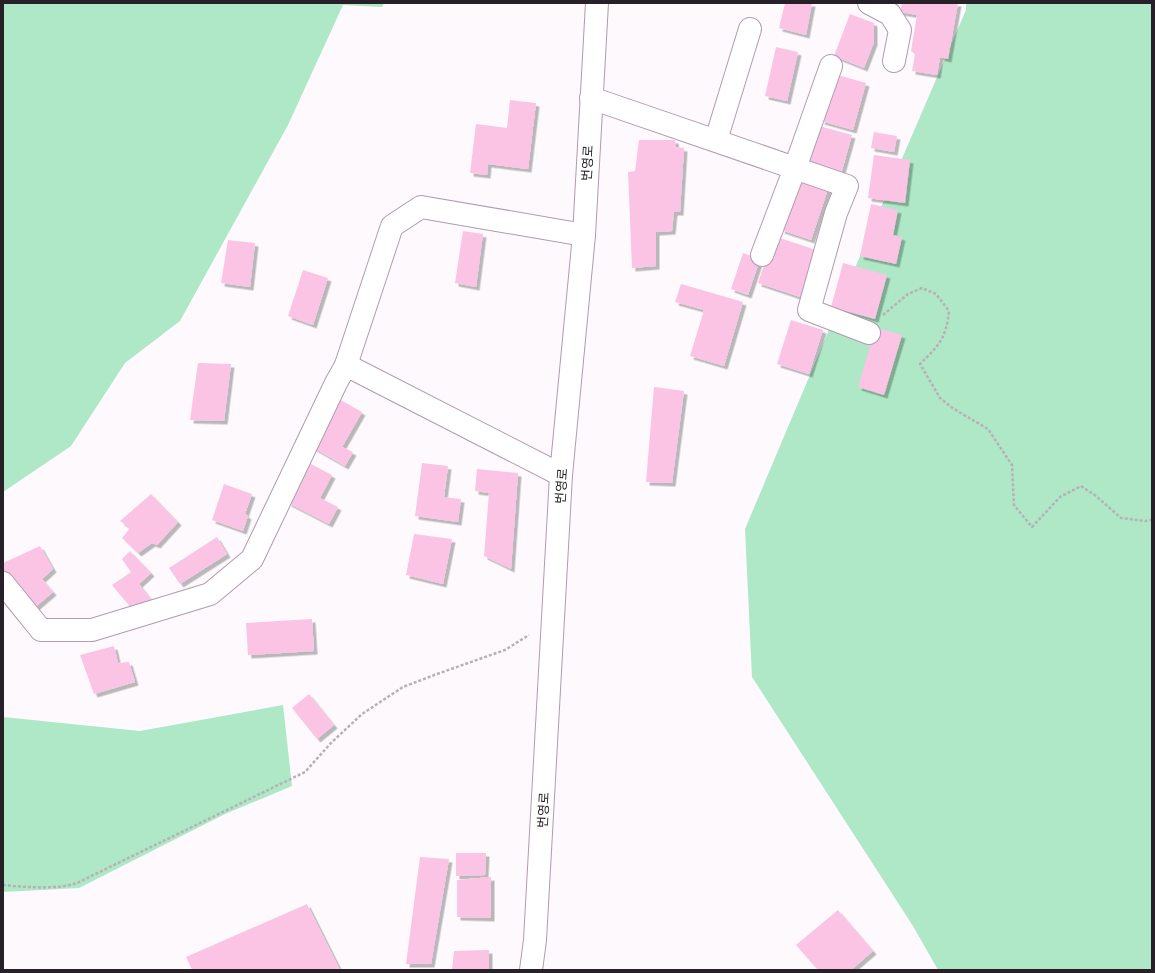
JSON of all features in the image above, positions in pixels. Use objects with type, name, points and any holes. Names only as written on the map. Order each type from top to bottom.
[{"type":"street","name":"번영로","points":[[531,970],[536,924],[561,475],[584,235],[597,3]]},
{"type":"street","points":[[868,3],[890,14],[900,30],[894,61]]},
{"type":"street","points":[[716,140],[750,28]]},
{"type":"street","points":[[762,254],[796,168],[831,66]]},
{"type":"street","points":[[591,98],[847,186],[836,213],[809,310],[869,333]]},
{"type":"street","points":[[3,583],[41,630],[92,630],[210,594],[252,559],[346,365],[392,226],[421,207],[584,235]]},
{"type":"street","points":[[346,365],[561,475]]},
{"type":"path","points":[[869,333],[873,324],[908,294],[922,288],[936,294],[949,311],[948,324],[940,344],[920,364],[940,398],[954,409],[988,429],[1012,465],[1014,506],[1032,527],[1060,497],[1081,486],[1096,496],[1121,518],[1146,521],[1152,520]]},
{"type":"path","points":[[3,885],[26,887],[69,886],[84,880],[305,772],[331,743],[362,714],[403,687],[505,650],[554,621]]},
{"type":"green space","points":[[3,3],[384,3],[382,7],[343,5],[288,125],[180,321],[125,363],[71,446],[3,492]]},
{"type":"green space","points":[[966,3],[1152,3],[1152,970],[938,970],[913,926],[752,677],[745,529],[966,10]]},
{"type":"green space","points":[[283,705],[292,786],[225,814],[79,888],[3,892],[3,717],[140,731]]},
{"type":"building","points":[[785,3],[812,3],[806,35],[779,28]]},
{"type":"building","points":[[902,3],[958,3],[948,59],[940,57],[937,75],[912,71],[915,54],[911,51],[917,15],[900,12]]},
{"type":"building","points":[[850,14],[874,23],[874,42],[864,68],[834,56]]},
{"type":"building","points":[[776,47],[798,52],[787,101],[765,96]]},
{"type":"building","points":[[834,74],[866,83],[853,130],[821,121]]},
{"type":"building","points":[[510,100],[536,103],[528,169],[488,164],[487,175],[470,173],[476,124],[507,128]]},
{"type":"building","points":[[816,125],[852,135],[841,174],[804,163]]},
{"type":"building","points":[[874,132],[897,136],[894,152],[871,148]]},
{"type":"building","points":[[639,140],[675,140],[676,147],[684,148],[680,212],[674,212],[672,231],[656,232],[656,266],[632,268],[628,172],[635,171]]},
{"type":"building","points":[[874,155],[910,160],[905,203],[868,198]]},
{"type":"building","points":[[799,178],[828,189],[811,240],[781,230]]},
{"type":"building","points":[[871,204],[898,210],[893,235],[902,237],[896,264],[860,256]]},
{"type":"building","points":[[463,231],[483,234],[476,287],[455,283]]},
{"type":"building","points":[[774,236],[816,250],[800,297],[758,283]]},
{"type":"building","points":[[228,240],[255,243],[250,287],[221,283]]},
{"type":"building","points":[[743,253],[760,259],[748,295],[731,289]]},
{"type":"building","points":[[843,263],[887,275],[875,319],[831,307]]},
{"type":"building","points":[[303,270],[328,278],[313,325],[288,316]]},
{"type":"building","points":[[681,284],[743,302],[724,366],[690,356],[704,310],[675,302]]},
{"type":"building","points":[[791,320],[823,330],[809,374],[777,364]]},
{"type":"building","points":[[882,329],[902,335],[884,395],[858,387],[874,333],[880,335]]},
{"type":"building","points":[[198,363],[231,364],[224,421],[190,420]]},
{"type":"building","points":[[654,387],[684,391],[672,483],[646,482]]},
{"type":"building","points":[[337,398],[362,412],[342,447],[353,452],[345,466],[310,446]]},
{"type":"building","points":[[309,463],[332,475],[320,498],[338,507],[329,524],[288,503]]},
{"type":"building","points":[[422,463],[448,466],[444,497],[461,499],[458,522],[415,516]]},
{"type":"building","points":[[477,469],[518,473],[511,569],[484,556],[489,493],[475,491]]},
{"type":"building","points":[[224,484],[252,494],[245,514],[248,516],[243,531],[212,520]]},
{"type":"building","points":[[151,494],[178,522],[157,545],[152,543],[138,553],[122,538],[130,528],[120,521]]},
{"type":"building","points":[[414,534],[452,539],[443,584],[406,575]]},
{"type":"building","points":[[217,537],[227,554],[180,584],[169,568]]},
{"type":"building","points":[[40,546],[53,569],[42,579],[53,592],[32,610],[3,576],[3,563]]},
{"type":"building","points":[[130,551],[151,573],[139,584],[151,600],[132,609],[112,585],[131,572],[122,559]]},
{"type":"building","points":[[312,619],[314,651],[248,655],[246,623]]},
{"type":"building","points":[[114,646],[118,663],[129,662],[135,682],[94,694],[80,655]]},
{"type":"building","points":[[309,694],[334,725],[317,739],[292,708]]},
{"type":"building","points":[[456,853],[486,853],[485,875],[456,876]]},
{"type":"building","points":[[420,857],[449,859],[431,964],[406,964]]},
{"type":"building","points":[[491,877],[491,918],[457,917],[457,880]]},
{"type":"building","points":[[307,904],[340,970],[192,970],[186,957]]},
{"type":"building","points":[[838,910],[873,951],[851,970],[818,970],[796,945]]},
{"type":"building","points":[[489,950],[489,970],[452,970],[454,951]]}]
